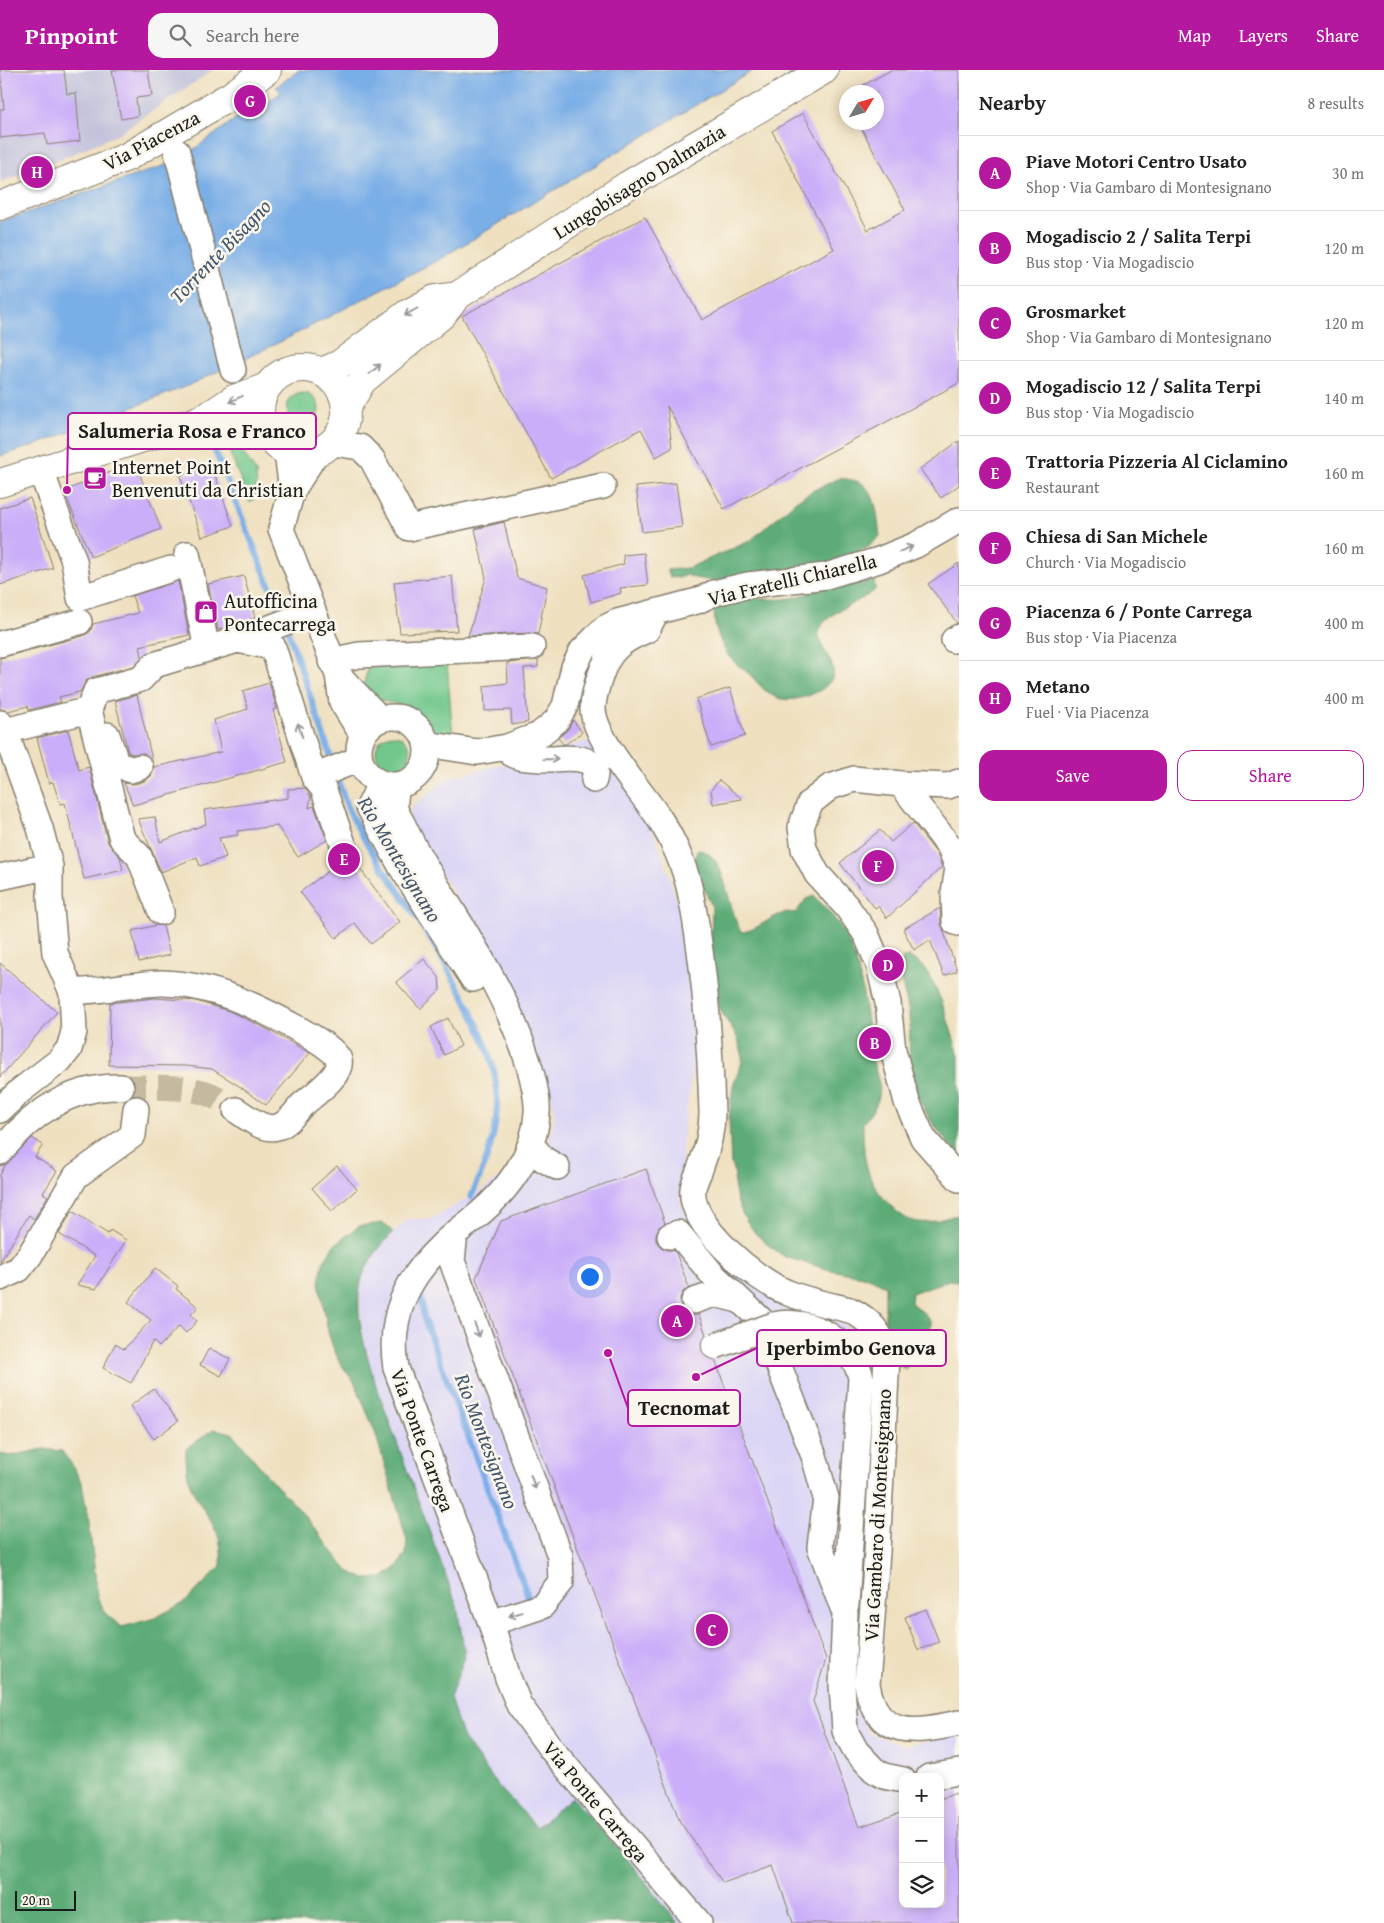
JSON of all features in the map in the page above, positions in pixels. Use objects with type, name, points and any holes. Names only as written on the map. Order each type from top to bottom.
[{"type":"main road","name":"Via Piacenza","points":[[0,206],[127,157],[232,94],[267,70]]},
{"type":"main road","name":"Lungobisagno Dalmazia","points":[[338,435],[362,381],[442,315],[457,296],[628,185],[824,70]]},
{"type":"main road","name":"Lungobisagno Dalmazia","points":[[322,372],[340,364],[407,314],[435,299],[457,296]]},
{"type":"main road","points":[[307,368],[322,372],[339,387],[344,397],[338,435],[307,455],[287,452],[274,443],[261,424],[260,408],[263,394],[278,376],[292,369],[307,368]]},
{"type":"main road","points":[[0,483],[194,422],[208,416],[234,399],[267,387]]},
{"type":"main road","points":[[208,416],[264,430]]},
{"type":"street","points":[[177,152],[233,370]]},
{"type":"street","points":[[371,726],[342,702],[335,668],[305,614],[281,529],[292,491],[338,435],[360,447],[372,459],[409,528],[603,486]]},
{"type":"street","points":[[287,452],[292,491]]},
{"type":"street","points":[[41,471],[74,561],[80,598],[179,562],[207,649]]},
{"type":"street","name":"Via Fratelli Chiarella","points":[[426,754],[477,752],[507,747],[539,735],[556,721],[565,706],[574,667],[582,651],[605,628],[617,622],[697,601],[714,593],[748,585],[826,576],[879,560],[916,545],[959,520]]},
{"type":"street","name":"Via Gambaro di Montesignano","points":[[656,612],[647,630],[628,637],[612,651],[602,670],[594,696],[593,712],[602,739],[661,820],[675,848],[688,882],[699,936],[706,1003],[712,1114],[711,1134],[693,1189],[693,1201],[697,1213],[710,1233],[737,1259],[760,1276],[785,1292],[808,1300],[850,1310],[860,1315],[879,1333],[884,1343],[887,1357],[868,1691],[878,1715],[889,1724],[913,1730],[959,1723]]},
{"type":"street","points":[[0,1110],[20,1091],[59,1061],[69,1049],[74,1032],[72,992],[55,953],[50,898],[50,866],[40,828],[2,727],[92,700],[140,679],[154,665],[237,640],[305,614]]},
{"type":"street","points":[[0,644],[79,622]]},
{"type":"street","points":[[237,640],[273,647],[314,777],[323,788],[343,843],[366,810],[388,785]]},
{"type":"street","points":[[335,668],[359,655],[532,647]]},
{"type":"street","points":[[92,700],[101,718],[116,762],[130,770],[140,768]]},
{"type":"street","points":[[92,700],[122,840],[140,856],[161,912]]},
{"type":"street","points":[[314,777],[352,762],[359,742],[371,726],[392,716],[404,718],[414,724],[422,733],[426,754],[414,779],[388,785],[370,778],[363,769],[352,762]]},
{"type":"street","points":[[507,747],[512,754],[519,757],[585,760],[594,767],[596,773],[594,780]]},
{"type":"street","points":[[959,782],[948,786],[854,779],[830,787],[810,803],[801,827],[804,849],[816,874],[848,907],[866,934],[885,983],[893,1050],[907,1102],[923,1138],[959,1179]]},
{"type":"street","points":[[901,784],[950,847],[958,868],[954,894],[955,922],[959,923]]},
{"type":"street","name":"Via Ponte Carrega","points":[[388,785],[395,808],[415,851],[494,980],[526,1055],[537,1097],[536,1128],[524,1161],[501,1194],[477,1217],[455,1233],[423,1265],[409,1286],[396,1322],[393,1349],[396,1368],[491,1623],[508,1678],[519,1705],[532,1724],[699,1923]]},
{"type":"street","points":[[366,810],[473,979]]},
{"type":"street","points":[[0,877],[50,866]]},
{"type":"street","points":[[72,992],[160,983],[188,985],[218,992],[259,1008],[312,1036],[339,1059],[339,1065],[326,1085],[280,1127],[268,1128],[236,1110]]},
{"type":"street","points":[[0,1152],[17,1131],[46,1107],[68,1097],[92,1090],[121,1087]]},
{"type":"street","points":[[0,1278],[19,1269],[30,1255],[76,1176],[133,1135],[136,1109]]},
{"type":"street","points":[[531,1144],[543,1159],[557,1167]]},
{"type":"street","points":[[455,1233],[452,1261],[560,1556],[561,1582],[542,1606],[491,1623]]},
{"type":"street","points":[[670,1236],[678,1233],[695,1256],[761,1320],[814,1456],[826,1498],[820,1547],[845,1613]]},
{"type":"street","points":[[694,1301],[715,1294],[739,1300]]},
{"type":"street","points":[[715,1346],[774,1325],[792,1323],[816,1329],[826,1334],[845,1348],[860,1370],[845,1613],[842,1686],[845,1731],[856,1751],[874,1770],[889,1778],[899,1779]]},
{"type":"street","points":[[944,1774],[959,1772]]},
{"type":"shaded area","points":[[0,70],[213,70],[116,135],[0,182]]},
{"type":"shaded area","points":[[592,740],[646,815],[662,853],[691,949],[694,1062],[683,1135],[680,1203],[701,1234],[727,1262],[781,1306],[829,1316],[848,1327],[862,1340],[873,1359],[868,1385],[856,1673],[859,1710],[868,1733],[905,1746],[959,1733],[959,1923],[678,1923],[629,1861],[572,1798],[538,1827],[499,1787],[462,1736],[450,1698],[465,1656],[457,1606],[374,1380],[365,1346],[360,1314],[360,1290],[365,1269],[380,1246],[408,1219],[431,1219],[479,1192],[549,1145],[555,1113],[550,1091],[506,982],[410,822],[410,809],[446,779]]},
{"type":"green space","points":[[303,393],[309,394],[314,398],[318,403],[318,415],[314,420],[309,424],[303,425],[297,424],[292,420],[288,415],[287,409],[288,403],[292,398],[297,394]]},
{"type":"green space","points":[[237,444],[256,472],[257,495],[250,503],[228,448]]},
{"type":"green space","points":[[840,478],[859,482],[865,486],[876,506],[880,536],[867,548],[826,565],[713,581],[687,575],[679,578],[670,577],[667,570],[688,568],[750,541],[796,501]]},
{"type":"green space","points":[[874,581],[875,590],[837,612],[820,629],[821,644],[832,666],[833,674],[830,682],[822,689],[806,697],[781,699],[767,692],[728,655],[715,624],[715,610],[724,601],[741,598],[785,599],[836,584]]},
{"type":"green space","points":[[447,663],[453,738],[437,736],[427,720],[405,706],[374,699],[363,687],[368,667]]},
{"type":"green space","points":[[393,735],[400,736],[405,740],[409,745],[409,759],[405,764],[400,768],[393,769],[386,768],[381,764],[377,759],[376,752],[377,745],[381,740],[386,736]]},
{"type":"green space","points":[[698,849],[705,852],[717,863],[741,932],[755,928],[781,914],[796,913],[806,899],[814,896],[838,924],[849,942],[858,970],[866,1013],[869,1044],[880,1087],[877,1103],[863,1123],[865,1158],[871,1178],[883,1198],[897,1212],[910,1220],[928,1222],[959,1215],[959,1281],[949,1280],[912,1293],[911,1303],[925,1314],[931,1322],[929,1342],[922,1345],[918,1354],[905,1369],[897,1364],[885,1322],[885,1286],[868,1277],[830,1270],[785,1257],[755,1233],[744,1217],[737,1201],[734,1184],[735,1175],[731,1164],[729,1119],[733,1085],[742,1062],[742,1053],[737,1037],[722,1013],[715,997],[711,942],[712,907],[693,862]]},
{"type":"green space","points":[[909,957],[919,963],[928,973],[942,1002],[959,1055],[959,1155],[942,1136],[927,1114],[912,1078],[909,1059],[909,1015],[901,972],[903,958]]},
{"type":"green space","points":[[383,1223],[393,1232],[374,1255],[365,1270],[359,1297],[360,1325],[374,1380],[457,1606],[465,1656],[450,1698],[462,1736],[499,1787],[537,1827],[572,1797],[629,1861],[678,1923],[0,1923],[0,1454],[10,1456],[44,1449],[62,1451],[73,1466],[82,1484],[89,1523],[98,1599],[107,1615],[122,1627],[155,1618],[185,1602],[221,1566],[221,1552],[216,1530],[195,1496],[190,1484],[186,1462],[186,1449],[214,1429],[232,1433],[272,1481],[300,1510],[348,1571],[364,1579],[382,1578],[396,1568],[406,1554],[407,1540],[375,1432],[355,1383],[340,1363],[333,1347],[328,1332],[319,1282],[323,1263],[333,1246],[359,1226]]},
{"type":"water","name":"Torrente Bisagno","points":[[299,70],[754,70],[438,260],[284,340],[187,386],[36,445],[0,456],[0,222],[169,164],[189,153],[245,112],[249,116],[281,92],[276,87]]},
{"type":"building","points":[[0,70],[64,70],[67,94],[76,93],[80,141],[47,145],[45,133],[0,138],[0,109],[4,109]]},
{"type":"building","points":[[112,70],[148,70],[152,96],[136,98],[138,116],[121,119]]},
{"type":"building","points":[[891,70],[959,70],[959,383],[724,509],[667,406],[672,448],[656,457],[641,429],[551,478],[462,316],[645,217],[702,320],[834,249],[772,131],[803,113],[868,230],[905,210],[862,130],[884,130],[884,85],[864,85]]},
{"type":"building","points":[[959,441],[959,485],[941,498],[920,469]]},
{"type":"building","points":[[135,462],[161,529],[91,557],[64,491]]},
{"type":"building","points":[[211,464],[233,526],[202,537],[180,476]]},
{"type":"building","points":[[676,483],[682,527],[642,532],[636,487]]},
{"type":"building","points":[[30,498],[53,568],[0,585],[0,508]]},
{"type":"building","points":[[504,522],[517,578],[547,587],[538,634],[468,636],[486,578],[475,529]]},
{"type":"building","points":[[644,553],[648,585],[620,588],[621,593],[591,602],[584,575],[624,564],[623,555]]},
{"type":"building","points":[[959,563],[959,623],[957,623],[928,584]]},
{"type":"building","points":[[244,576],[255,618],[218,630],[208,584]]},
{"type":"building","points":[[452,576],[457,631],[400,633],[394,582]]},
{"type":"building","points":[[178,581],[189,635],[140,646],[142,657],[133,666],[92,677],[86,681],[80,692],[59,697],[61,702],[29,710],[28,706],[8,711],[0,709],[0,658],[83,636],[90,632],[93,624],[138,613],[132,596]]},
{"type":"building","points":[[538,660],[538,667],[524,668],[528,722],[512,725],[511,710],[485,711],[484,686],[508,683],[507,663]]},
{"type":"building","points":[[269,683],[277,709],[273,710],[287,762],[133,805],[124,783],[134,784],[145,781],[151,776],[154,767],[221,752],[214,720],[248,709],[243,691]]},
{"type":"building","points":[[730,688],[745,736],[711,747],[696,699]]},
{"type":"building","points":[[137,695],[152,760],[144,753],[132,754],[128,752],[115,701]]},
{"type":"building","points":[[573,720],[582,732],[566,744],[563,744],[558,738],[568,729]]},
{"type":"building","points":[[68,730],[79,770],[89,767],[108,843],[120,857],[123,870],[84,879],[65,803],[60,804],[53,782],[49,783],[37,738]]},
{"type":"building","points":[[719,780],[742,799],[713,804],[711,790]]},
{"type":"building","points":[[305,788],[311,797],[309,808],[314,806],[327,840],[298,857],[277,826],[237,831],[238,835],[219,838],[226,857],[200,866],[197,857],[161,872],[138,819],[155,817],[160,842],[206,824],[204,810],[288,798],[288,789]]},
{"type":"building","points":[[913,823],[937,854],[942,867],[887,918],[878,906],[875,908],[840,863],[880,830],[891,842]]},
{"type":"building","points":[[355,862],[400,922],[371,944],[355,923],[336,938],[300,892],[338,864],[350,866]]},
{"type":"building","points":[[940,908],[941,923],[957,971],[944,976],[930,940],[914,950],[903,929]]},
{"type":"building","points":[[157,925],[163,926],[170,955],[139,962],[132,931]]},
{"type":"building","points":[[424,959],[439,977],[440,990],[420,1009],[396,982]]},
{"type":"building","points":[[0,963],[57,1012],[0,1077]]},
{"type":"building","points":[[155,998],[196,1001],[229,1011],[310,1053],[266,1105],[212,1069],[187,1066],[109,1065],[110,1003]]},
{"type":"building","points":[[448,1018],[461,1046],[444,1055],[431,1027]]},
{"type":"building","points":[[32,1138],[43,1145],[35,1157],[57,1171],[43,1193],[48,1196],[34,1219],[29,1215],[0,1262],[0,1175],[6,1164]]},
{"type":"building","points":[[337,1166],[357,1189],[332,1211],[312,1188]]},
{"type":"building","points":[[646,1169],[665,1223],[659,1227],[656,1241],[661,1247],[673,1250],[676,1253],[689,1288],[683,1292],[680,1298],[681,1306],[684,1311],[691,1315],[699,1315],[706,1335],[701,1343],[702,1351],[706,1357],[715,1360],[826,1659],[813,1701],[859,1827],[899,1813],[899,1908],[944,1908],[944,1798],[959,1792],[959,1923],[793,1923],[773,1865],[723,1883],[680,1822],[476,1278],[501,1221]]},
{"type":"building","points":[[72,1211],[108,1234],[110,1230],[126,1240],[96,1289],[77,1285],[95,1256],[59,1234]]},
{"type":"building","points":[[155,1268],[178,1286],[176,1289],[198,1307],[191,1315],[197,1321],[186,1333],[179,1326],[159,1347],[153,1341],[131,1383],[103,1368],[115,1344],[124,1349],[151,1320],[128,1302]]},
{"type":"building","points":[[209,1348],[230,1359],[221,1376],[200,1365]]},
{"type":"building","points":[[154,1389],[178,1421],[154,1439],[130,1406]]},
{"type":"building","points":[[926,1609],[939,1642],[918,1650],[905,1617]]},
{"type":"waterway","name":"Rio Montesignano","points":[[215,451],[283,619]]},
{"type":"waterway","name":"Rio Montesignano","points":[[287,628],[333,763]]},
{"type":"waterway","name":"Rio Montesignano","points":[[336,772],[346,805],[359,830],[423,927],[461,992],[490,1055],[496,1082],[496,1121],[486,1161],[471,1197]]},
{"type":"waterway","name":"Rio Montesignano","points":[[421,1294],[424,1319],[529,1599]]},
{"type":"tunnel","points":[[121,1087],[196,1090],[214,1096],[236,1110]]},
{"type":"place","name":"Piacenza 6 / Ponte Carrega","points":[[250,101]]},
{"type":"place","name":"Metano","points":[[37,172]]},
{"type":"place","name":"Internet Point Benvenuti da Christian","points":[[95,478]]},
{"type":"place","name":"Salumeria Rosa e Franco","points":[[67,490]]},
{"type":"place","name":"Autofficina Pontecarrega","points":[[206,612]]},
{"type":"place","name":"Trattoria Pizzeria Al Ciclamino","points":[[344,859]]},
{"type":"place","name":"Chiesa di San Michele","points":[[878,866]]},
{"type":"place","name":"Mogadiscio 12 / Salita Terpi","points":[[888,965]]},
{"type":"place","name":"Mogadiscio 2 / Salita Terpi","points":[[875,1043]]},
{"type":"place","name":"Piave Motori Centro Usato","points":[[677,1321]]},
{"type":"place","name":"Tecnomat","points":[[608,1353]]},
{"type":"place","name":"Iperbimbo Genova","points":[[696,1377]]},
{"type":"place","name":"Grosmarket","points":[[712,1630]]}]
